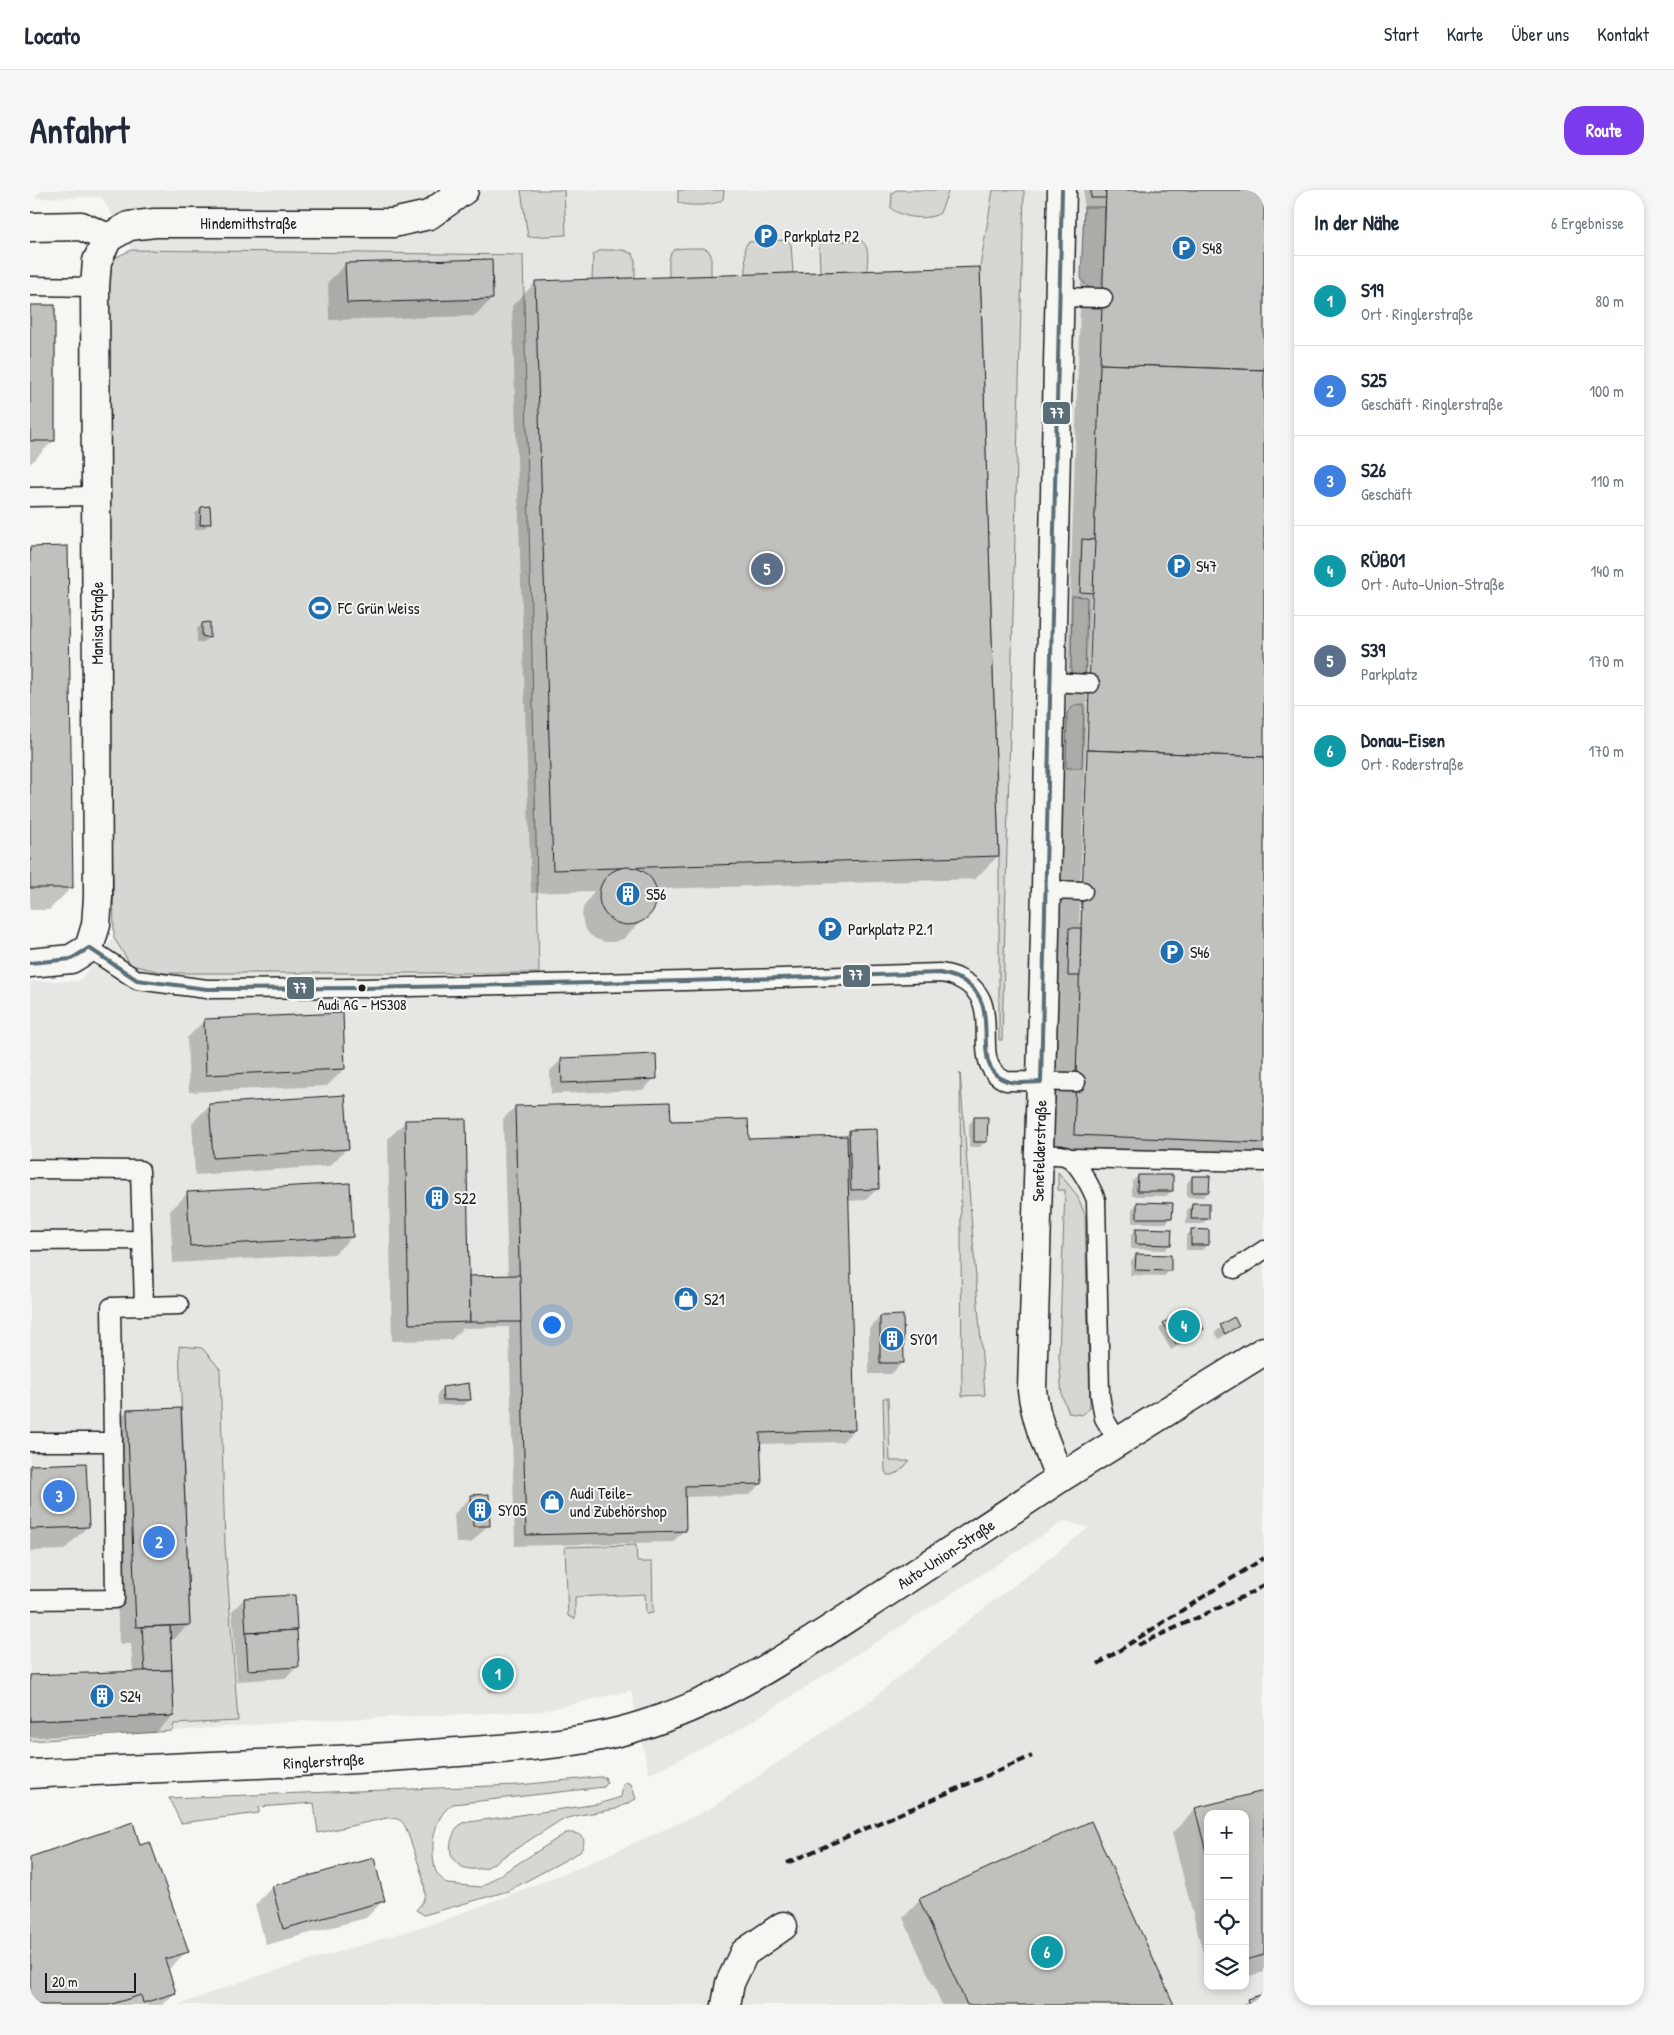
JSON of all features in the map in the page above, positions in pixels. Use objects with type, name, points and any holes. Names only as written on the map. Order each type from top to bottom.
[{"type":"street","name":"Hindemithstraße","points":[[108,238],[129,226],[155,223],[393,223],[429,215],[464,190]]},
{"type":"street","name":"Senefelderstraße","points":[[1060,1478],[1040,1428],[1034,1408],[1032,1390],[1062,190]]},
{"type":"street","points":[[30,227],[81,226],[108,238]]},
{"type":"street","name":"Manisa Straße","points":[[89,948],[96,925],[98,897],[97,496],[94,287],[96,261],[108,238]]},
{"type":"street","points":[[30,963],[71,959],[89,948]]},
{"type":"street","name":"Auto-Union-Straße","points":[[615,1732],[652,1722],[688,1708],[725,1691],[785,1658],[1060,1478],[1264,1351]]},
{"type":"street","name":"Ringlerstraße","points":[[30,1774],[401,1757],[530,1746],[615,1732]]},
{"type":"street","points":[[726,2005],[730,1982],[744,1953],[783,1926]]},
{"type":"lane","points":[[30,286],[94,287]]},
{"type":"lane","points":[[1059,297],[1102,298]]},
{"type":"lane","points":[[30,497],[97,496]]},
{"type":"lane","points":[[1051,682],[1090,684]]},
{"type":"lane","points":[[1046,890],[1083,891]]},
{"type":"lane","points":[[89,948],[137,980],[207,989],[362,988],[686,981],[940,973],[958,978],[971,986],[982,1001],[986,1016],[986,1058],[991,1070],[998,1077],[1006,1081],[1076,1082]]},
{"type":"lane","points":[[1038,1154],[1070,1158],[1264,1162]]},
{"type":"lane","points":[[1070,1158],[1091,1186],[1096,1200],[1100,1395],[1104,1418],[1118,1442]]},
{"type":"lane","points":[[30,1169],[140,1170],[144,1306]]},
{"type":"lane","points":[[30,1241],[142,1240]]},
{"type":"lane","points":[[1235,1269],[1264,1250]]},
{"type":"lane","points":[[30,1600],[115,1599],[111,1307],[179,1305]]},
{"type":"lane","points":[[30,1442],[112,1442]]},
{"type":"shaded area","points":[[30,190],[1264,190],[1264,2005],[179,2005],[243,1981],[447,1919],[578,1868],[708,1810],[871,1700],[974,1616],[1089,1528],[1065,1521],[732,1734],[649,1774],[631,1690],[543,1711],[317,1720],[172,1731],[174,1724],[30,1721],[30,981],[79,981],[114,938],[103,278],[114,258],[131,249],[102,197],[30,198]]},
{"type":"shaded area","points":[[521,190],[564,190],[566,235],[528,237]]},
{"type":"shaded area","points":[[678,190],[724,190],[723,199],[720,201],[694,205],[678,202]]},
{"type":"shaded area","points":[[896,190],[946,190],[948,192],[940,213],[922,218],[901,214],[891,208],[892,193]]},
{"type":"shaded area","points":[[993,190],[1024,190],[1002,1040],[999,1040],[999,856],[980,267]]},
{"type":"shaded area","points":[[1084,207],[1105,207],[1103,290],[1089,287],[1084,284],[1081,277]]},
{"type":"shaded area","points":[[786,240],[791,244],[793,273],[746,275],[745,247],[748,242]]},
{"type":"shaded area","points":[[860,240],[867,250],[867,271],[820,272],[819,246],[822,242]]},
{"type":"shaded area","points":[[703,248],[708,250],[711,255],[711,276],[669,277],[670,258],[674,250]]},
{"type":"shaded area","name":"FC Grün Weiss","points":[[131,250],[523,255],[539,973],[165,973],[131,965],[114,938],[103,278],[114,258]]},
{"type":"shaded area","points":[[601,250],[623,250],[633,254],[635,278],[592,280],[593,255]]},
{"type":"shaded area","points":[[1072,596],[1087,597],[1085,679],[1071,673]]},
{"type":"shaded area","points":[[1084,704],[1082,768],[1066,768],[1067,713],[1075,705]]},
{"type":"shaded area","points":[[960,1073],[985,1395],[962,1396]]},
{"type":"shaded area","points":[[1058,1172],[1077,1195],[1085,1215],[1090,1408],[1082,1415],[1069,1413],[1062,1396],[1059,1356],[1065,1190],[1058,1190]]},
{"type":"shaded area","points":[[179,1346],[202,1348],[220,1369],[225,1545],[238,1721],[174,1724],[172,1731],[30,1741],[30,1721],[174,1716],[170,1626],[190,1625]]},
{"type":"shaded area","points":[[883,1398],[888,1398],[890,1461],[909,1461],[900,1471],[891,1475],[887,1475],[885,1471]]},
{"type":"shaded area","points":[[636,1545],[637,1562],[652,1562],[653,1613],[646,1614],[645,1594],[575,1597],[575,1619],[568,1616],[565,1547]]},
{"type":"shaded area","points":[[605,1777],[607,1783],[604,1787],[453,1804],[446,1809],[437,1824],[433,1851],[435,1869],[447,1884],[481,1887],[566,1833],[575,1833],[582,1836],[584,1843],[580,1852],[508,1891],[424,1915],[416,1910],[425,1896],[423,1878],[406,1828],[399,1820],[387,1818],[318,1833],[314,1803],[259,1807],[259,1813],[181,1823],[169,1798],[519,1785]]},
{"type":"shaded area","points":[[625,1782],[631,1784],[636,1799],[616,1809],[561,1820],[486,1868],[465,1868],[454,1861],[450,1850],[452,1838],[462,1823],[598,1804],[621,1797]]},
{"type":"building","points":[[1091,190],[1106,190],[1106,198],[1091,198]]},
{"type":"building","name":"S48","points":[[1106,190],[1264,190],[1264,370],[1100,364]]},
{"type":"building","points":[[492,259],[493,299],[347,303],[345,263]]},
{"type":"building","points":[[980,267],[999,856],[553,870],[535,281]]},
{"type":"building","points":[[30,305],[55,305],[55,441],[30,441]]},
{"type":"building","name":"S47","points":[[1100,364],[1264,370],[1264,757],[1087,750]]},
{"type":"building","points":[[210,506],[211,523],[200,525],[201,507]]},
{"type":"building","points":[[1082,539],[1095,540],[1093,593],[1080,592]]},
{"type":"building","points":[[68,546],[73,888],[30,888],[30,547]]},
{"type":"building","points":[[210,622],[210,638],[202,636],[202,623]]},
{"type":"building","name":"S46","points":[[1087,750],[1264,757],[1264,1143],[1074,1135]]},
{"type":"building","name":"S56","points":[[628,867],[639,869],[652,880],[657,896],[655,907],[644,920],[628,925],[617,923],[604,912],[599,896],[601,885],[612,872]]},
{"type":"building","points":[[1069,928],[1081,928],[1080,976],[1068,976]]},
{"type":"building","points":[[343,1013],[345,1069],[206,1075],[204,1019]]},
{"type":"building","points":[[656,1054],[657,1079],[562,1083],[561,1058]]},
{"type":"building","points":[[345,1095],[349,1149],[213,1158],[209,1104]]},
{"type":"building","name":"S21","points":[[670,1102],[671,1121],[748,1119],[749,1139],[847,1136],[855,1430],[760,1433],[762,1484],[685,1486],[686,1531],[526,1535],[515,1106]]},
{"type":"building","points":[[974,1117],[988,1117],[987,1142],[974,1142]]},
{"type":"building","name":"S22","points":[[466,1119],[470,1322],[409,1324],[405,1120]]},
{"type":"building","points":[[877,1129],[879,1189],[851,1190],[849,1130]]},
{"type":"building","points":[[1138,1175],[1173,1175],[1173,1191],[1137,1191]]},
{"type":"building","points":[[1192,1176],[1210,1176],[1209,1192],[1192,1192]]},
{"type":"building","points":[[350,1183],[353,1237],[190,1246],[187,1192]]},
{"type":"building","points":[[1137,1202],[1173,1203],[1172,1218],[1137,1218]]},
{"type":"building","points":[[1192,1203],[1209,1203],[1209,1219],[1191,1219]]},
{"type":"building","points":[[1136,1228],[1172,1229],[1171,1245],[1136,1244]]},
{"type":"building","points":[[1191,1229],[1209,1230],[1209,1245],[1191,1245]]},
{"type":"building","points":[[1136,1254],[1171,1255],[1171,1271],[1135,1270]]},
{"type":"building","points":[[520,1275],[521,1322],[470,1322],[469,1276]]},
{"type":"building","points":[[1190,1307],[1204,1329],[1177,1345],[1163,1323]]},
{"type":"building","name":"SY01","points":[[903,1315],[904,1363],[880,1363],[880,1316]]},
{"type":"building","points":[[1234,1317],[1239,1326],[1225,1334],[1220,1325]]},
{"type":"building","points":[[469,1383],[471,1400],[443,1400],[442,1387]]},
{"type":"building","points":[[181,1408],[190,1625],[136,1627],[127,1410]]},
{"type":"building","points":[[86,1463],[89,1527],[30,1529],[30,1465]]},
{"type":"building","name":"SY05","points":[[489,1494],[490,1526],[473,1526],[471,1495]]},
{"type":"building","points":[[295,1595],[297,1630],[246,1633],[244,1598]]},
{"type":"building","points":[[170,1626],[172,1670],[145,1671],[142,1627]]},
{"type":"building","points":[[297,1630],[299,1667],[248,1670],[246,1633]]},
{"type":"building","points":[[491,1662],[504,1662],[506,1686],[493,1687]]},
{"type":"building","name":"S24","points":[[172,1670],[174,1716],[30,1721],[30,1675]]},
{"type":"building","points":[[1264,1791],[1264,1955],[1249,1959],[1249,1810],[1204,1810],[1204,1844],[1195,1808]]},
{"type":"building","points":[[1091,1821],[1174,2005],[967,2005],[919,1899]]},
{"type":"building","points":[[133,1822],[140,1845],[150,1842],[189,1952],[165,1959],[176,1993],[143,2003],[141,1995],[109,2005],[30,2005],[30,1857]]},
{"type":"building","points":[[374,1858],[385,1901],[283,1929],[272,1886]]},
{"type":"building","points":[[1264,1994],[1264,2005],[1249,2005],[1247,1999]]},
{"type":"railway","points":[[1098,1664],[1264,1558]]},
{"type":"railway","points":[[1138,1645],[1253,1592],[1264,1585]]},
{"type":"railway","points":[[787,1863],[1032,1756]]},
{"type":"transit line","name":"77","points":[[1041,1082],[1062,190]]},
{"type":"transit line","name":"77","points":[[89,948],[137,980],[207,989],[362,988],[686,981],[940,973],[962,980],[977,993],[983,1006],[986,1050],[989,1063],[995,1074],[1011,1082],[1041,1082]]},
{"type":"transit line","name":"77","points":[[30,963],[71,959],[89,948]]},
{"type":"place","name":"Parkplatz P2","points":[[766,236]]},
{"type":"place","name":"S48","points":[[1184,248]]},
{"type":"place","name":"S47","points":[[1179,566]]},
{"type":"place","name":"S39","points":[[767,569]]},
{"type":"place","name":"FC Grün Weiss","points":[[320,608]]},
{"type":"place","name":"S56","points":[[628,894]]},
{"type":"place","name":"Parkplatz P2.1","points":[[830,929]]},
{"type":"place","name":"S46","points":[[1172,952]]},
{"type":"place","name":"Audi AG - MS308","points":[[362,988]]},
{"type":"place","name":"S22","points":[[437,1198]]},
{"type":"place","name":"S21","points":[[686,1299]]},
{"type":"place","name":"RÜB01","points":[[1184,1326]]},
{"type":"place","name":"SY01","points":[[892,1339]]},
{"type":"place","name":"S26","points":[[59,1496]]},
{"type":"place","name":"Audi Teile- und Zubehörshop","points":[[552,1502]]},
{"type":"place","name":"SY05","points":[[480,1510]]},
{"type":"place","name":"S25","points":[[159,1542]]},
{"type":"place","name":"S19","points":[[498,1674]]},
{"type":"place","name":"S24","points":[[102,1696]]},
{"type":"place","name":"Donau-Eisen","points":[[1047,1952]]}]
